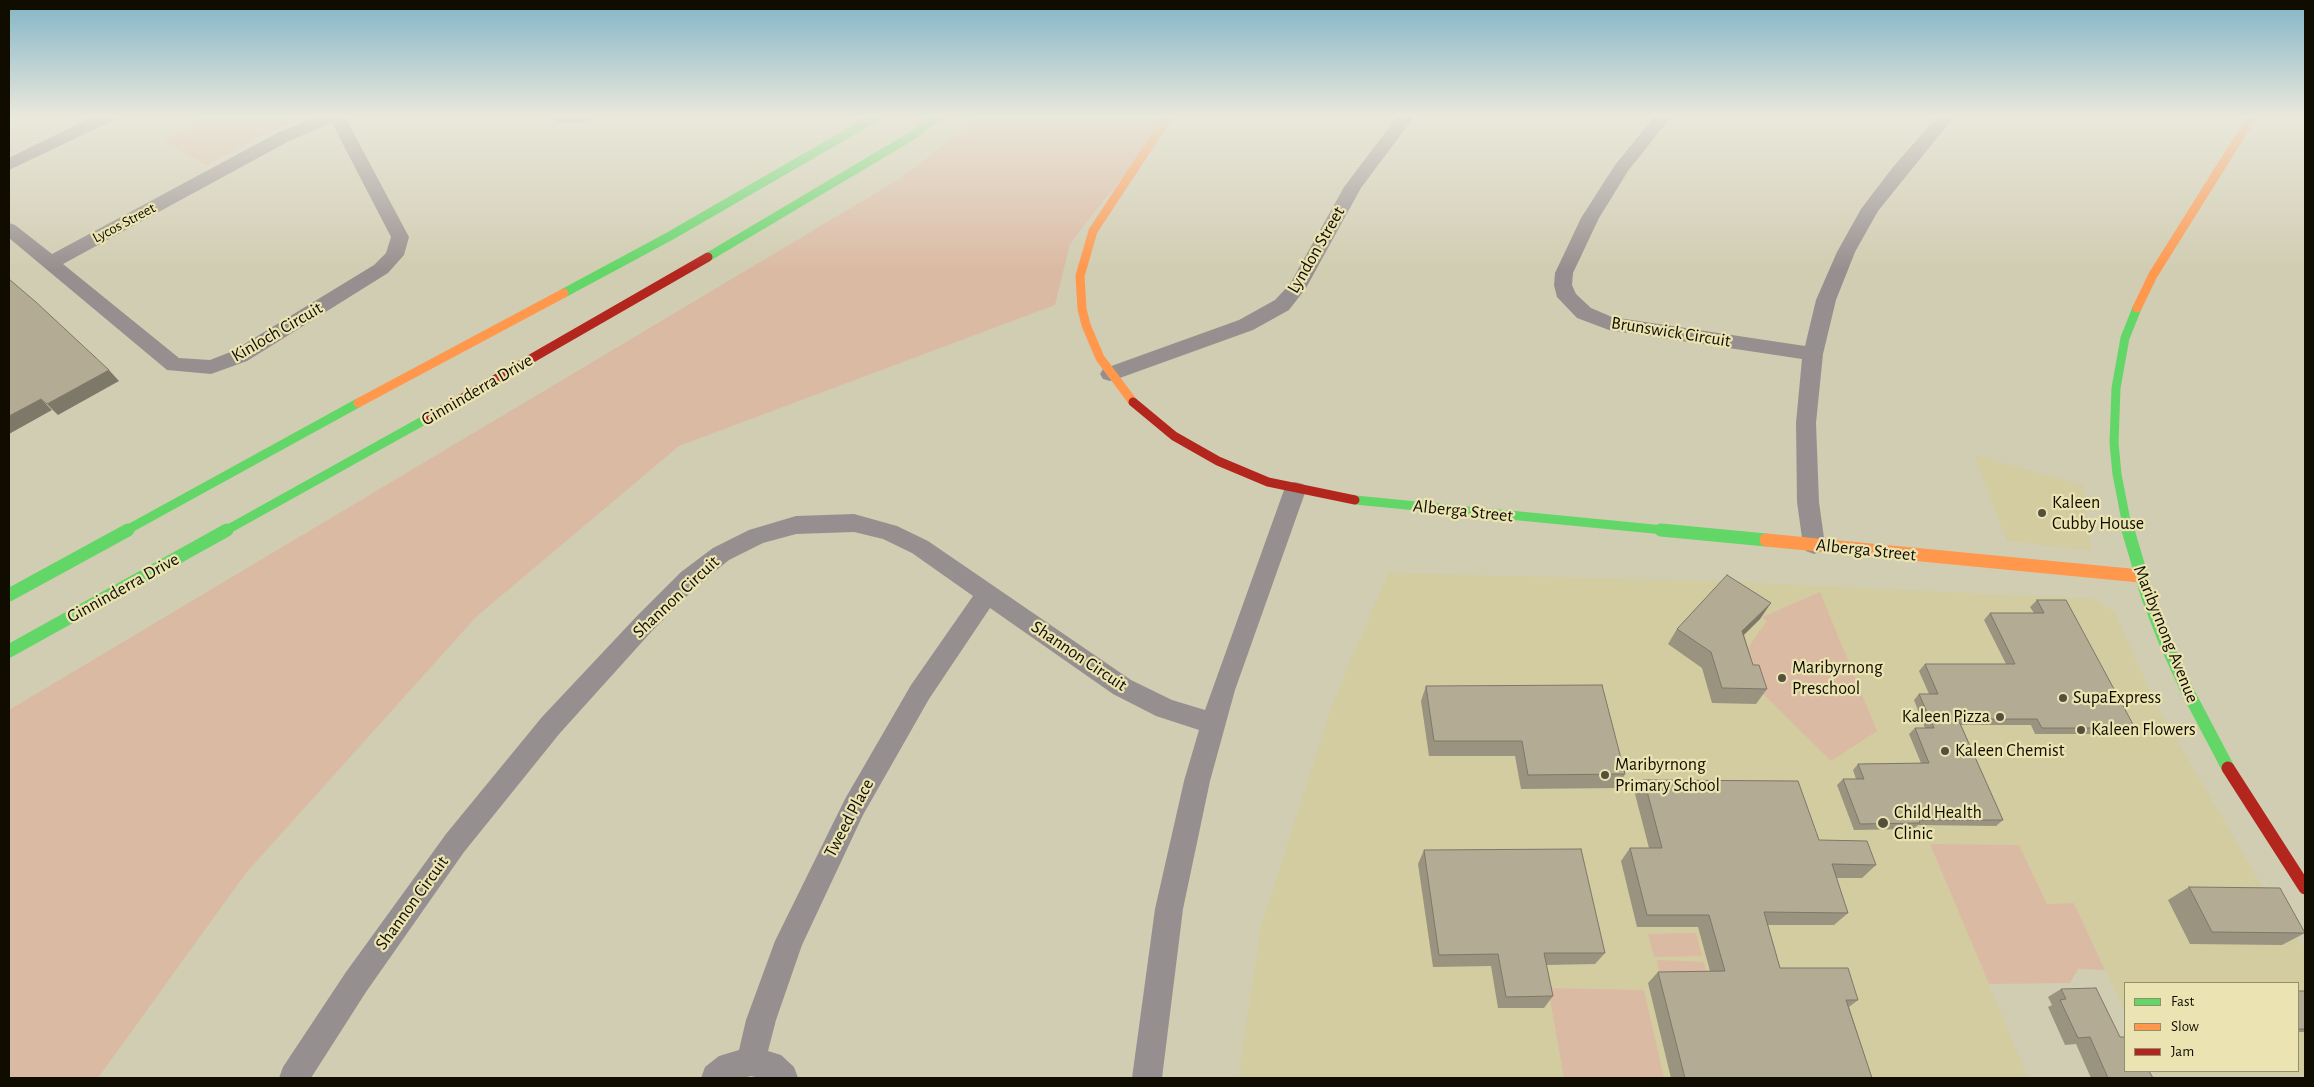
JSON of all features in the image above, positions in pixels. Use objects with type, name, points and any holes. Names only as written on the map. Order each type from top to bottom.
[{"type":"street","name":"Lycos Street","points":[[50,263],[226,168]]},
{"type":"street","name":"Kinloch Circuit","points":[[9,229],[174,365],[211,367],[240,356],[381,269],[395,255],[400,237],[364,168]]},
{"type":"street","points":[[9,596],[430,363],[670,236],[788,168]]},
{"type":"street","name":"Ginninderra Drive","points":[[9,651],[459,400],[684,271],[858,168]]},
{"type":"street","name":"Alberga Street","points":[[1134,168],[1100,217],[1089,240],[1083,261],[1080,292],[1086,325],[1100,358],[1110,374],[1137,406],[1155,422],[1195,449],[1242,472],[1295,490],[1364,501],[2140,576]]},
{"type":"street","name":"Lyndon Street","points":[[1110,374],[1253,322],[1282,305],[1297,288],[1353,187],[1368,168]]},
{"type":"street","name":"Brunswick Circuit","points":[[1621,168],[1590,218],[1564,273],[1562,285],[1567,297],[1584,313],[1609,323],[1813,354]]},
{"type":"street","points":[[1814,545],[1806,461],[1806,414],[1813,354],[1826,300],[1842,259],[1857,230],[1884,189],[1902,168]]},
{"type":"street","name":"Maribyrnong Avenue","points":[[2220,168],[2153,275],[2133,316],[2125,338],[2116,388],[2114,443],[2122,506],[2140,576],[2166,644],[2200,718],[2253,809],[2305,888]]},
{"type":"street","points":[[1147,1078],[1158,981],[1171,900],[1186,825],[1213,724],[1295,490]]},
{"type":"street","name":"Shannon Circuit","points":[[294,1078],[356,982],[406,910],[504,782],[551,725],[624,645],[689,579],[715,558],[738,544],[776,530],[815,523],[854,523],[889,532],[905,539],[1122,687],[1165,708],[1213,724]]},
{"type":"street","name":"Tweed Place","points":[[751,1061],[761,1020],[789,941],[854,807],[920,692],[987,594]]},
{"type":"street","points":[[716,1078],[730,1067],[751,1061],[770,1066],[783,1078]]},
{"type":"shaded area","points":[[914,168],[1131,168],[1070,244],[1055,305],[679,446],[476,617],[246,873],[98,1078],[9,1078],[9,710],[901,178]]},
{"type":"shaded area","name":"Kaleen Cubby House","points":[[1974,455],[2083,485],[2091,551],[2007,541]]},
{"type":"shaded area","name":"Maribyrnong Primary School","points":[[1388,573],[1719,581],[2095,599],[2115,613],[2157,706],[2271,901],[2305,950],[2305,1074],[2155,1074],[2154,1072],[2299,1072],[2299,982],[2124,982],[2124,1010],[2074,903],[2047,904],[2019,845],[1931,845],[2028,1078],[1238,1078],[1261,927],[1332,705]]},
{"type":"shaded area","name":"Maribyrnong Preschool","points":[[1820,592],[1877,731],[1831,761],[1744,675],[1740,659],[1767,621],[1762,617]]},
{"type":"shaded area","points":[[1930,844],[2019,845],[2047,904],[2074,903],[2105,970],[2078,969],[2070,983],[1989,984]]},
{"type":"shaded area","points":[[1696,933],[1702,956],[1654,957],[1648,934]]},
{"type":"shaded area","points":[[1657,960],[1704,962],[1708,981],[1661,980]]},
{"type":"shaded area","points":[[1548,988],[1644,990],[1664,1078],[1564,1078]]},
{"type":"building","points":[[9,279],[109,370],[47,404],[41,399],[9,416]]},
{"type":"building","points":[[1727,575],[1771,603],[1742,631],[1753,665],[1759,665],[1767,689],[1722,688],[1711,652],[1677,629]]},
{"type":"building","points":[[2037,600],[2066,600],[2135,728],[2042,728],[2037,719],[1958,719],[2003,820],[1919,820],[1920,823],[1860,824],[1843,779],[1864,779],[1858,764],[1929,763],[1915,728],[1934,728],[1919,694],[1938,694],[1925,664],[2015,664],[1990,613],[2044,613]]},
{"type":"building","points":[[1602,685],[1625,774],[1528,775],[1522,741],[1434,741],[1426,686]]},
{"type":"building","points":[[1644,780],[1798,781],[1819,840],[1867,841],[1876,865],[1832,864],[1848,913],[1764,912],[1780,968],[1848,968],[1858,1000],[1846,1000],[1872,1078],[1685,1078],[1658,972],[1725,971],[1709,915],[1647,915],[1630,848],[1662,848]]},
{"type":"building","points":[[1581,849],[1605,953],[1544,953],[1553,996],[1506,997],[1498,954],[1439,955],[1424,850]]},
{"type":"building","points":[[2189,887],[2280,888],[2305,933],[2212,932]]},
{"type":"building","points":[[2096,988],[2120,1037],[2124,1037],[2124,1072],[2150,1072],[2153,1078],[2108,1078],[2090,1037],[2078,1038],[2060,1000],[2066,999],[2061,989]]},
{"type":"building","points":[[2299,991],[2305,991],[2305,1029],[2299,1029]]},
{"type":"traffic: fast","points":[[564,293],[670,236],[788,168]]},
{"type":"traffic: fast","points":[[708,257],[858,168]]},
{"type":"traffic: fast","points":[[2137,308],[2125,338],[2116,388],[2114,443],[2117,474],[2130,540],[2148,598],[2166,644],[2188,692],[2228,768]]},
{"type":"traffic: fast","points":[[9,595],[358,403]]},
{"type":"traffic: fast","points":[[9,651],[428,418]]},
{"type":"traffic: fast","points":[[1355,500],[1766,540]]},
{"type":"traffic: slow","points":[[1133,402],[1100,358],[1086,325],[1082,309],[1080,276],[1093,231],[1135,168]]},
{"type":"traffic: slow","points":[[2137,308],[2153,275],[2220,168]]},
{"type":"traffic: slow","points":[[358,403],[564,293]]},
{"type":"traffic: slow","points":[[1766,540],[2140,576]]},
{"type":"traffic: jam","points":[[428,418],[708,257]]},
{"type":"traffic: jam","points":[[1133,402],[1174,436],[1218,461],[1268,482],[1355,500]]},
{"type":"traffic: jam","points":[[2228,768],[2305,888]]},
{"type":"place","name":"Kaleen Cubby House","points":[[2042,513]]},
{"type":"place","name":"Maribyrnong Preschool","points":[[1782,678]]},
{"type":"place","name":"SupaExpress","points":[[2063,698]]},
{"type":"place","name":"Kaleen Pizza","points":[[2000,717]]},
{"type":"place","name":"Kaleen Flowers","points":[[2081,730]]},
{"type":"place","name":"Kaleen Chemist","points":[[1945,751]]},
{"type":"place","name":"Maribyrnong Primary School","points":[[1605,775]]},
{"type":"place","name":"Child Health Clinic","points":[[1883,823]]}]
